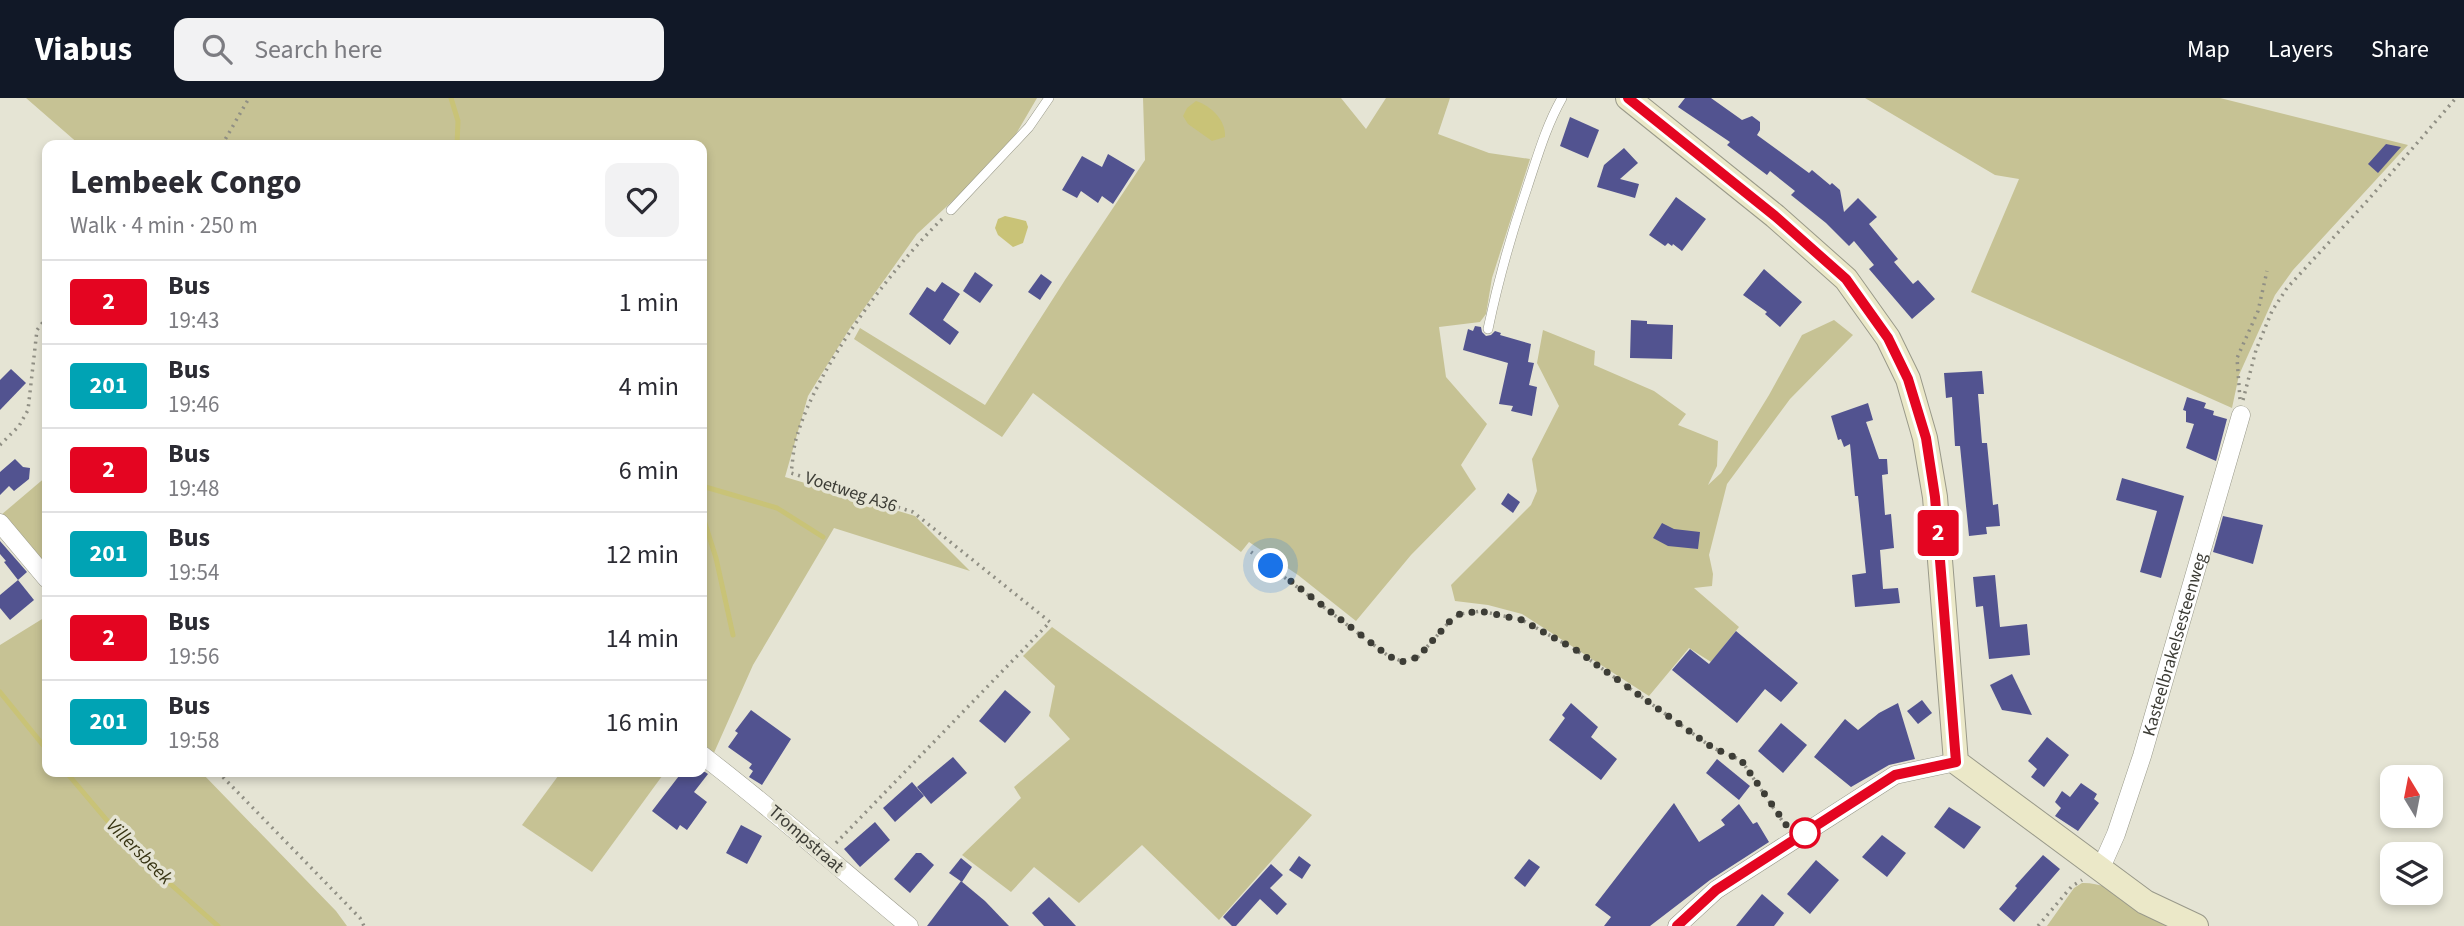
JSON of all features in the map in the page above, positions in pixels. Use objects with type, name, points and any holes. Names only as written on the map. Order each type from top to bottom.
[{"type":"street","points":[[1628,98],[1775,216],[1846,279],[1888,338],[1908,379],[1926,438],[1935,497],[1956,762],[2145,902],[2196,926]]},
{"type":"street","name":"Kasteelbrakelsesteenweg","points":[[2100,870],[2116,834],[2142,756],[2241,415]]},
{"type":"street","points":[[0,523],[42,573]]},
{"type":"street","name":"Trompstraat","points":[[707,759],[761,800],[823,856],[909,926]]},
{"type":"street","points":[[1676,926],[1716,890],[1895,775],[1956,762]]},
{"type":"lane","points":[[951,210],[1029,127],[1048,98]]},
{"type":"lane","points":[[1488,329],[1500,273],[1520,209],[1542,141],[1562,98]]},
{"type":"path","points":[[225,140],[249,98]]},
{"type":"path","points":[[2241,415],[2256,349],[2282,295],[2456,98]]},
{"type":"path","name":"Voetweg A36","points":[[823,856],[1050,622],[914,512],[791,473],[796,438],[813,391],[863,313],[923,237],[951,210]]},
{"type":"path","points":[[2241,415],[2237,358],[2258,311],[2267,271]]},
{"type":"path","points":[[0,445],[19,426],[28,410],[37,330],[42,324]]},
{"type":"path","points":[[1251,552],[1387,655],[1401,662],[1418,657],[1450,621],[1460,614],[1480,611],[1522,620],[1576,650],[1713,748],[1741,760],[1796,839]]},
{"type":"path","points":[[223,777],[365,926]]},
{"type":"path","points":[[2038,926],[2071,886],[2100,870]]},
{"type":"shaded area","points":[[26,98],[1037,98],[1016,134],[973,182],[917,234],[850,328],[808,396],[785,477],[915,516],[970,571],[834,528],[753,665],[713,755],[707,750],[707,140],[74,140]]},
{"type":"shaded area","points":[[1143,98],[1341,98],[1366,129],[1386,98],[1450,98],[1438,134],[1489,153],[1530,159],[1492,278],[1486,314],[1480,322],[1439,327],[1446,377],[1487,424],[1461,465],[1476,489],[1411,555],[1356,621],[1298,575],[1249,542],[1241,552],[1033,393],[1002,437],[854,339],[860,328],[985,405],[1145,160]]},
{"type":"shaded area","points":[[1865,98],[2220,98],[2408,145],[2293,270],[2275,295],[2239,375],[2232,408],[1971,292],[2019,179],[1995,175]]},
{"type":"shaded area","points":[[1196,101],[1216,114],[1223,125],[1225,137],[1212,141],[1188,124],[1183,116],[1187,108]]},
{"type":"shaded area","points":[[1005,216],[1026,221],[1028,227],[1023,243],[1013,247],[998,235],[995,228],[998,219]]},
{"type":"shaded area","points":[[1834,320],[1853,335],[1790,399],[1727,484],[1709,555],[1713,574],[1712,586],[1694,588],[1739,627],[1711,662],[1689,648],[1649,696],[1522,614],[1488,605],[1455,601],[1451,585],[1531,505],[1537,491],[1532,459],[1559,406],[1537,363],[1543,330],[1595,351],[1594,365],[1654,391],[1686,414],[1678,425],[1718,441],[1717,466],[1708,485],[1721,473],[1802,335]]},
{"type":"shaded area","points":[[42,480],[42,562],[1,515]]},
{"type":"shaded area","points":[[42,619],[42,777],[206,777],[336,911],[347,926],[0,926],[0,645]]},
{"type":"shaded area","points":[[1052,627],[1312,815],[1219,920],[1142,845],[1079,903],[1034,867],[1011,892],[962,855],[1021,798],[1014,787],[1070,739],[1049,716],[1055,686],[1023,656]]},
{"type":"shaded area","points":[[557,777],[661,777],[592,872],[522,825]]},
{"type":"shaded area","points":[[2082,883],[2106,887],[2117,892],[2171,926],[2047,926],[2074,888]]},
{"type":"building","points":[[1685,98],[1711,98],[1742,120],[1752,116],[1760,122],[1757,135],[1809,173],[1812,170],[1840,190],[1844,212],[1858,198],[1877,217],[1869,224],[1898,259],[1894,262],[1913,284],[1918,280],[1935,299],[1912,319],[1869,269],[1874,265],[1854,241],[1849,246],[1791,195],[1795,191],[1770,171],[1767,175],[1727,145],[1730,142],[1678,107]]},
{"type":"building","points":[[1570,117],[1599,130],[1588,158],[1560,146]]},
{"type":"building","points":[[2386,144],[2401,147],[2378,173],[2368,164]]},
{"type":"building","points":[[1624,148],[1638,163],[1620,179],[1639,184],[1635,198],[1597,187],[1604,165]]},
{"type":"building","points":[[1108,154],[1135,170],[1113,204],[1102,196],[1098,203],[1081,191],[1077,198],[1062,190],[1082,156],[1102,167]]},
{"type":"building","points":[[1676,197],[1706,219],[1682,251],[1673,244],[1672,246],[1668,243],[1665,246],[1649,235]]},
{"type":"building","points":[[1764,269],[1802,302],[1780,327],[1765,314],[1767,312],[1743,295]]},
{"type":"building","points":[[975,272],[993,285],[980,303],[963,291]]},
{"type":"building","points":[[1041,274],[1052,282],[1040,300],[1028,292]]},
{"type":"building","points":[[942,282],[960,294],[943,320],[959,332],[950,345],[909,314],[927,287],[935,292]]},
{"type":"building","points":[[1631,320],[1673,325],[1672,359],[1630,358]]},
{"type":"building","points":[[1475,326],[1481,327],[1486,336],[1495,331],[1531,344],[1528,362],[1534,363],[1529,385],[1537,387],[1532,416],[1511,411],[1513,406],[1499,404],[1508,363],[1463,350],[1468,329],[1473,331]]},
{"type":"building","points":[[11,369],[26,383],[0,410],[0,380]]},
{"type":"building","points":[[1982,371],[1984,394],[1978,394],[1982,443],[1987,443],[1993,505],[1998,504],[2000,526],[1986,527],[1987,534],[1969,536],[1960,446],[1955,446],[1952,397],[1946,398],[1944,373]]},
{"type":"building","points":[[2187,397],[2206,403],[2204,408],[2214,411],[2213,415],[2227,419],[2216,461],[2186,448],[2194,424],[2186,422],[2186,411],[2183,410]]},
{"type":"building","points":[[1868,403],[1873,420],[1866,422],[1879,459],[1887,459],[1888,474],[1882,475],[1885,515],[1891,514],[1894,548],[1880,550],[1883,589],[1898,588],[1900,603],[1855,607],[1852,575],[1866,573],[1858,496],[1855,496],[1850,444],[1844,447],[1841,439],[1838,440],[1831,416]]},
{"type":"building","points":[[15,459],[23,467],[30,468],[29,479],[14,491],[9,486],[0,495],[0,472]]},
{"type":"building","points":[[2122,478],[2184,496],[2161,578],[2140,572],[2157,511],[2116,500]]},
{"type":"building","points":[[1508,493],[1520,502],[1513,513],[1501,504]]},
{"type":"building","points":[[2223,516],[2263,525],[2253,564],[2213,552]]},
{"type":"building","points":[[1662,523],[1674,529],[1700,532],[1698,549],[1668,546],[1653,538]]},
{"type":"building","points":[[0,541],[27,572],[18,580],[0,554]]},
{"type":"building","points":[[1995,575],[2000,627],[2027,624],[2030,655],[1989,659],[1983,606],[1976,607],[1973,577]]},
{"type":"building","points":[[18,580],[34,600],[10,620],[0,608],[0,595]]},
{"type":"building","points":[[1736,631],[1798,683],[1781,702],[1765,689],[1737,723],[1672,670],[1690,649],[1709,664]]},
{"type":"building","points":[[2012,674],[2032,715],[2002,710],[1990,685]]},
{"type":"building","points":[[1005,690],[1031,712],[1005,743],[979,721]]},
{"type":"building","points":[[1922,700],[1932,713],[1918,724],[1907,711]]},
{"type":"building","points":[[1571,703],[1598,727],[1591,737],[1617,759],[1601,780],[1549,740],[1565,718],[1562,715]]},
{"type":"building","points":[[1898,703],[1915,759],[1889,765],[1851,787],[1814,757],[1845,719],[1858,730],[1879,713]]},
{"type":"building","points":[[751,710],[791,739],[762,785],[749,777],[753,771],[749,768],[752,764],[728,747],[738,733],[735,731]]},
{"type":"building","points":[[1781,723],[1807,745],[1783,773],[1758,751]]},
{"type":"building","points":[[2047,737],[2069,755],[2044,787],[2031,777],[2037,769],[2028,761]]},
{"type":"building","points":[[953,757],[967,773],[931,804],[917,787]]},
{"type":"building","points":[[1717,759],[1750,786],[1739,800],[1706,773]]},
{"type":"building","points":[[678,777],[706,777],[694,792],[707,802],[687,830],[680,825],[677,830],[652,811]]},
{"type":"building","points":[[912,782],[924,796],[895,822],[883,808]]},
{"type":"building","points":[[2081,783],[2097,794],[2094,799],[2099,803],[2078,831],[2055,816],[2061,808],[2055,802],[2062,791],[2070,797]]},
{"type":"building","points":[[1674,803],[1699,842],[1725,825],[1721,820],[1739,804],[1753,824],[1757,822],[1769,842],[1710,880],[1650,926],[1604,926],[1611,917],[1595,905]]},
{"type":"building","points":[[1949,807],[1981,827],[1964,849],[1934,827]]},
{"type":"building","points":[[875,822],[890,840],[860,867],[844,849]]},
{"type":"building","points":[[741,825],[762,836],[747,864],[726,853]]},
{"type":"building","points":[[1882,835],[1906,853],[1887,877],[1862,857]]},
{"type":"building","points":[[916,853],[921,853],[934,865],[910,893],[894,879]]},
{"type":"building","points":[[2043,855],[2060,869],[2014,922],[1999,909],[2017,888],[2015,886]]},
{"type":"building","points":[[1299,856],[1311,865],[1302,879],[1289,870]]},
{"type":"building","points":[[961,858],[972,867],[962,882],[949,873]]},
{"type":"building","points":[[1529,859],[1540,867],[1525,887],[1514,878]]},
{"type":"building","points":[[1816,860],[1839,880],[1810,914],[1787,894]]},
{"type":"building","points":[[1271,864],[1283,875],[1270,888],[1287,904],[1277,915],[1260,899],[1236,926],[1232,926],[1223,917]]},
{"type":"building","points":[[961,881],[985,901],[1009,926],[927,926]]},
{"type":"building","points":[[1762,894],[1784,913],[1774,926],[1736,926]]},
{"type":"building","points":[[1049,897],[1076,926],[1044,926],[1032,913]]},
{"type":"waterway","points":[[451,98],[458,121],[457,140]]},
{"type":"waterway","points":[[707,487],[777,508],[823,537]]},
{"type":"waterway","points":[[707,530],[733,635]]},
{"type":"waterway","name":"Villersbeek","points":[[0,692],[42,744]]},
{"type":"waterway","name":"Villersbeek","points":[[70,777],[133,851],[218,926]]},
{"type":"bus line","name":"2","points":[[1628,98],[1775,216],[1846,279],[1888,338],[1908,379],[1926,438],[1935,497],[1956,762],[1895,775],[1716,890],[1677,926]]},
{"type":"route","points":[[1271,566],[1387,655],[1401,662],[1418,657],[1450,621],[1460,614],[1480,611],[1522,620],[1576,650],[1713,748],[1741,760],[1796,839],[1805,833]]}]
